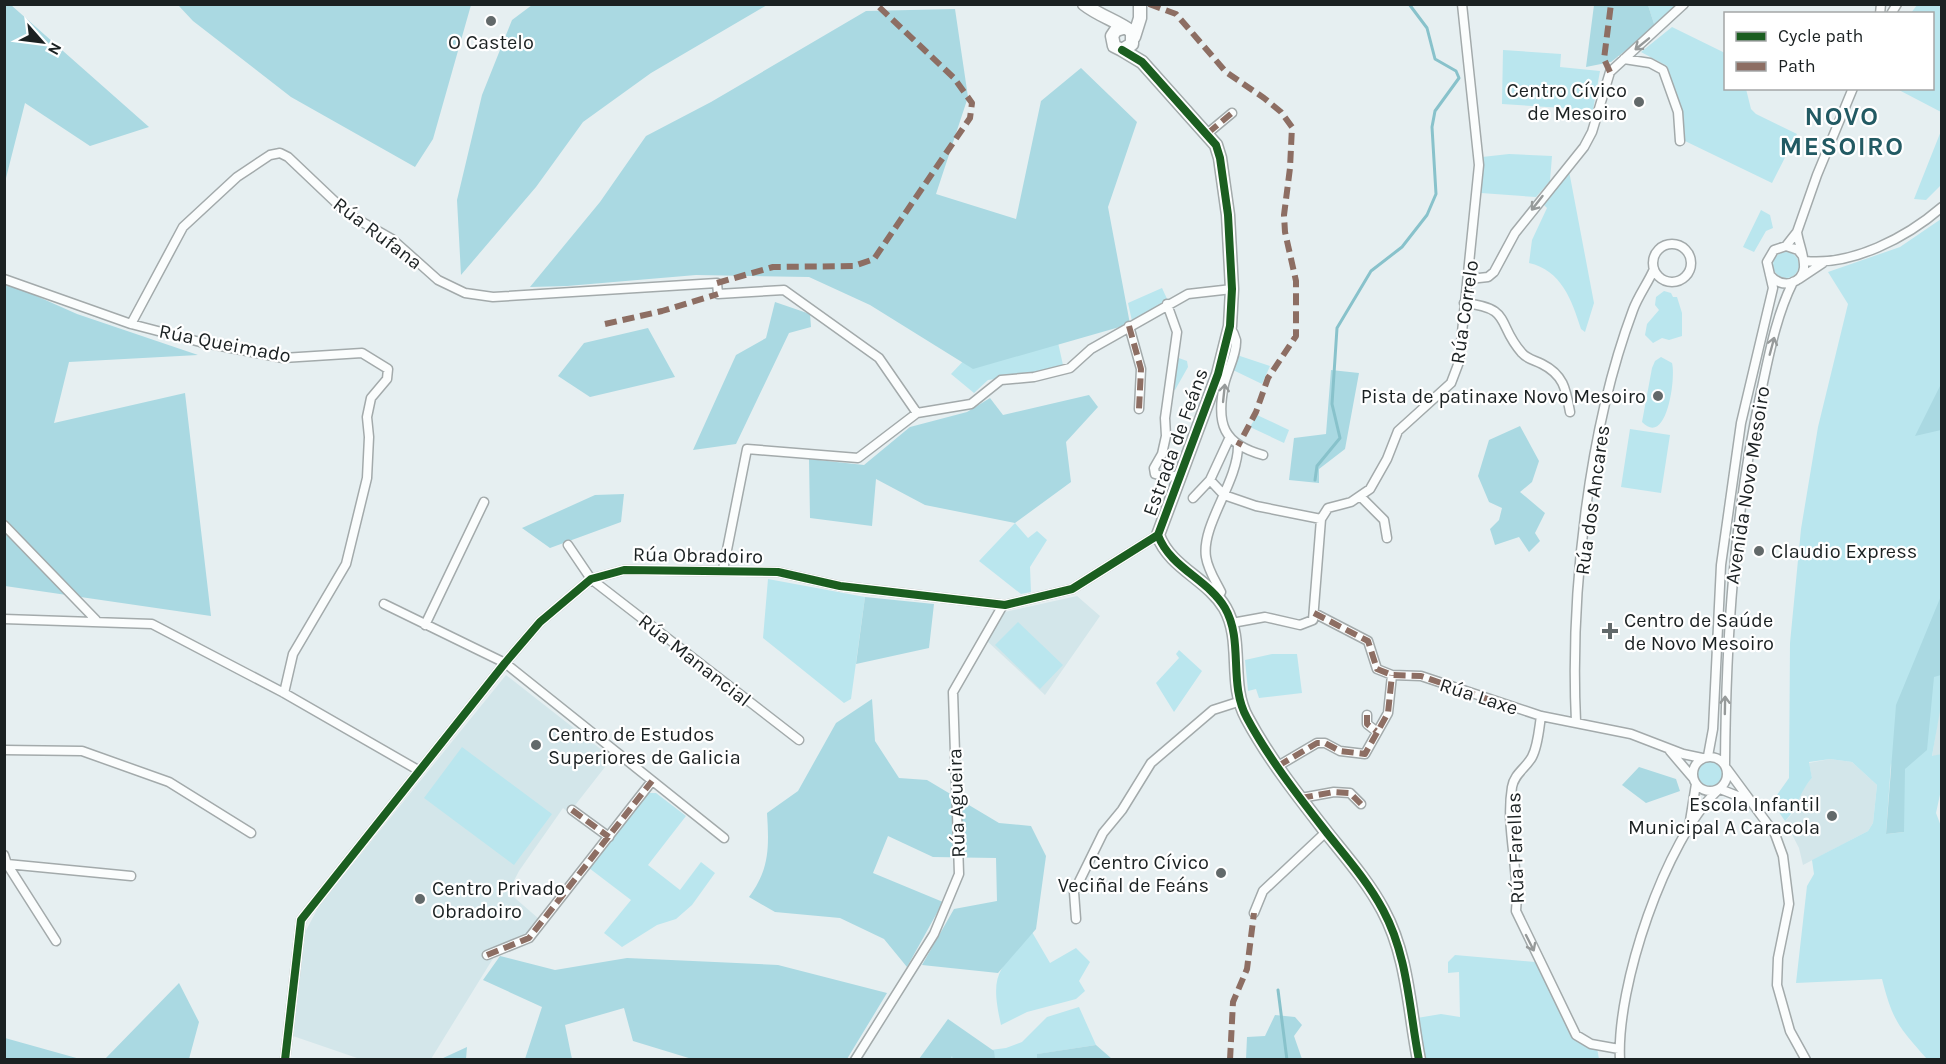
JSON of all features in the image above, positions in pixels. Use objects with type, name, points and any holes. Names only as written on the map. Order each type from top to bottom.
[{"type":"street","name":"Estrada de Feáns","points":[[1084,4],[1097,15],[1130,34],[1142,62]]},
{"type":"street","points":[[1122,50],[1131,46],[1130,34],[1140,4]]},
{"type":"street","name":"Rúa Correlo","points":[[1361,497],[1377,479],[1398,431],[1446,388],[1455,376],[1461,349],[1464,303],[1470,279],[1479,165],[1462,4]]},
{"type":"street","points":[[1470,279],[1488,277],[1494,272],[1515,233],[1584,147],[1592,132],[1610,72],[1671,19],[1684,4]]},
{"type":"street","name":"Estrada de Feáns","points":[[1097,15],[1114,46],[1142,62],[1208,133],[1220,158],[1228,214],[1232,289],[1230,326],[1225,352],[1182,475],[1158,535],[1167,554],[1217,597],[1232,623],[1241,701],[1245,716],[1301,798],[1366,882],[1384,912],[1405,966],[1419,1059]]},
{"type":"street","points":[[1112,40],[1113,33],[1130,34]]},
{"type":"street","points":[[1624,58],[1650,63],[1663,70],[1677,112],[1680,141]]},
{"type":"street","points":[[1786,246],[1797,232],[1816,175],[1852,90]]},
{"type":"street","points":[[1208,133],[1232,113]]},
{"type":"street","name":"Rúa Rufana","points":[[131,324],[183,227],[237,177],[270,155],[280,153],[288,157],[348,214],[392,239],[438,280],[465,293],[493,297],[717,283],[718,294],[784,290],[879,358],[917,413]]},
{"type":"street","points":[[1823,263],[1803,258],[1792,247],[1786,246],[1779,247],[1769,255],[1767,262],[1770,274],[1780,283],[1796,281],[1823,263],[1895,239],[1941,207]]},
{"type":"street","points":[[1796,281],[1805,268],[1797,232]]},
{"type":"street","name":"Rúa dos Ancares","points":[[1576,722],[1576,638],[1583,541],[1599,436],[1625,333],[1634,306],[1654,269],[1654,256],[1663,247],[1676,245],[1687,251],[1691,263],[1686,276],[1675,282],[1662,279],[1646,285]]},
{"type":"street","points":[[1654,269],[1662,279]]},
{"type":"street","name":"Avenida Novo Mesoiro","points":[[1705,757],[1713,739],[1721,565],[1741,423],[1773,288],[1770,274]]},
{"type":"street","name":"Rúa Queimado","points":[[4,279],[131,324],[200,342],[284,358],[362,353],[388,369],[387,379],[371,398],[367,417],[369,437],[367,478],[346,564],[293,654],[284,693]]},
{"type":"street","name":"Avenida Novo Mesoiro","points":[[1726,766],[1728,624],[1739,512],[1766,368],[1781,309],[1796,281]]},
{"type":"street","points":[[723,570],[747,449],[858,458],[917,413],[971,404],[1001,380],[1034,377],[1070,368],[1091,349],[1167,304],[1188,294],[1232,289]]},
{"type":"street","points":[[1464,303],[1485,305],[1494,310],[1506,323],[1511,338],[1523,355],[1556,372],[1563,380],[1570,412]]},
{"type":"street","points":[[1167,304],[1172,313],[1176,339],[1165,418],[1166,436],[1162,454],[1154,468],[1155,474],[1166,477],[1182,475]]},
{"type":"street","points":[[1129,326],[1141,369],[1139,408]]},
{"type":"street","points":[[1230,326],[1236,339],[1224,384],[1222,406],[1224,429],[1229,439],[1238,446],[1263,455]]},
{"type":"street","points":[[1193,498],[1210,480],[1229,439]]},
{"type":"street","points":[[1217,597],[1221,592],[1208,568],[1205,554],[1207,538],[1238,459],[1238,446]]},
{"type":"street","points":[[1210,480],[1224,495],[1256,506],[1322,519]]},
{"type":"street","points":[[1232,623],[1265,617],[1300,625],[1313,620],[1322,519],[1328,508],[1361,497],[1384,520],[1388,538]]},
{"type":"street","points":[[425,625],[484,502]]},
{"type":"street","points":[[4,525],[96,620]]},
{"type":"street","name":"Rúa Obradoiro","points":[[285,1059],[301,920],[505,663],[540,622],[591,579],[624,570],[778,572],[840,586],[1003,605],[1072,589],[1158,535]]},
{"type":"street","name":"Rúa Manancial","points":[[568,545],[591,579],[799,740]]},
{"type":"street","points":[[384,604],[505,663],[724,838]]},
{"type":"street","name":"Rúa Agueira","points":[[855,1059],[934,934],[959,874],[953,692],[1003,605]]},
{"type":"street","points":[[1278,766],[1317,743],[1325,743],[1340,751],[1365,754],[1388,713],[1392,675],[1377,669],[1368,641],[1314,613]]},
{"type":"street","points":[[4,619],[96,620],[153,624],[284,693],[418,770]]},
{"type":"street","name":"Rúa Laxe","points":[[1392,675],[1421,676],[1541,716],[1631,734],[1668,749],[1705,757]]},
{"type":"street","points":[[1076,919],[1074,892],[1103,833],[1122,810],[1151,763],[1213,710],[1241,701]]},
{"type":"street","points":[[1367,715],[1367,724],[1376,731]]},
{"type":"street","name":"Rúa Farellas","points":[[1541,716],[1534,754],[1515,777],[1512,787],[1511,848],[1519,891],[1516,911],[1576,1035],[1591,1044],[1619,1049]]},
{"type":"street","name":"Rúa Laxe","points":[[1668,749],[1695,782]]},
{"type":"street","points":[[4,750],[82,751],[169,782],[251,833]]},
{"type":"street","points":[[1620,1059],[1622,1010],[1644,932],[1690,821],[1695,782],[1694,767],[1705,757],[1726,766],[1775,834],[1783,856],[1788,878],[1789,904],[1779,958],[1777,985],[1790,1031],[1806,1059]]},
{"type":"street","points":[[1690,821],[1726,781],[1726,766]]},
{"type":"street","points":[[487,955],[529,938],[652,781]]},
{"type":"street","points":[[1695,782],[1706,791],[1719,789],[1739,794],[1750,801]]},
{"type":"street","points":[[1301,798],[1334,792],[1350,793],[1361,804]]},
{"type":"street","points":[[572,810],[609,837]]},
{"type":"street","points":[[1254,912],[1263,891],[1326,831]]},
{"type":"street","points":[[6,860],[131,876]]},
{"type":"street","points":[[6,860],[56,941]]},
{"type":"shaded area","points":[[11,4],[149,127],[90,146],[25,103],[5,182],[4,5]]},
{"type":"shaded area","points":[[178,5],[471,5],[433,139],[415,167],[291,97],[193,21]]},
{"type":"shaded area","points":[[532,5],[767,5],[651,73],[583,122],[536,187],[461,275],[457,200],[482,95],[512,20]]},
{"type":"shaded area","points":[[1594,5],[1648,5],[1655,27],[1611,62],[1586,67]]},
{"type":"shaded area","points":[[1648,5],[1680,5],[1655,27]]},
{"type":"shaded area","points":[[1917,5],[1941,5],[1941,112],[1899,90],[1934,90],[1934,12],[1912,12]]},
{"type":"shaded area","points":[[955,9],[968,97],[936,194],[1016,219],[1041,101],[1081,68],[1137,122],[1108,207],[1130,324],[973,369],[870,305],[809,277],[696,275],[530,287],[600,202],[646,136],[711,102],[866,11]]},
{"type":"shaded area","points":[[1672,27],[1724,53],[1724,90],[1746,90],[1751,109],[1756,114],[1797,134],[1772,183],[1685,141],[1683,115],[1667,66],[1641,52]]},
{"type":"shaded area","points":[[1503,50],[1561,54],[1560,67],[1600,71],[1593,110],[1502,104]]},
{"type":"shaded area","points":[[1941,131],[1941,185],[1926,200],[1914,199]]},
{"type":"shaded area","points":[[1509,154],[1552,156],[1550,181],[1536,197],[1481,193],[1482,157]]},
{"type":"shaded area","points":[[1569,171],[1594,303],[1585,332],[1581,329],[1569,297],[1557,279],[1549,272],[1529,263],[1532,240],[1547,208],[1542,203]]},
{"type":"shaded area","points":[[1761,210],[1770,215],[1773,228],[1766,231],[1754,252],[1743,247]]},
{"type":"shaded area","points":[[1941,219],[1942,700],[1932,756],[1941,754],[1941,790],[1936,813],[1942,829],[1941,1059],[1927,1059],[1903,1031],[1894,1015],[1882,979],[1796,983],[1807,886],[1814,874],[1812,860],[1868,831],[1873,823],[1877,785],[1852,762],[1830,759],[1809,762],[1812,778],[1785,821],[1772,802],[1789,778],[1790,643],[1801,529],[1818,427],[1848,304],[1828,272],[1900,247]],"holes":[[[1891,763],[1904,832],[1886,834]]]},
{"type":"shaded area","points":[[1786,252],[1795,256],[1799,265],[1795,274],[1786,278],[1777,274],[1773,265],[1777,256]]},
{"type":"shaded area","points":[[5,282],[77,314],[198,355],[69,362],[54,423],[185,393],[211,616],[5,586]]},
{"type":"shaded area","points":[[1162,288],[1168,301],[1132,321],[1128,303]]},
{"type":"shaded area","points":[[1664,291],[1677,297],[1682,313],[1682,336],[1669,340],[1662,338],[1653,343],[1645,335],[1647,324],[1659,310],[1655,305],[1656,297]]},
{"type":"shaded area","points":[[775,302],[810,314],[811,327],[789,333],[736,444],[693,450],[736,355],[766,338]]},
{"type":"shaded area","points":[[1008,314],[1053,320],[1063,365],[1034,373],[988,380],[974,393],[951,374]]},
{"type":"shaded area","points":[[648,328],[675,377],[590,397],[558,376],[584,343]]},
{"type":"shaded area","points":[[1237,355],[1270,366],[1262,384],[1233,370]]},
{"type":"shaded area","points":[[1176,357],[1187,361],[1188,367],[1175,390],[1172,388]]},
{"type":"shaded area","name":"Pista de patinaxe Novo Mesoiro","points":[[1661,357],[1672,363],[1673,382],[1664,418],[1658,426],[1651,428],[1642,422],[1652,368],[1655,361]]},
{"type":"shaded area","points":[[1331,370],[1359,373],[1345,449],[1319,469],[1319,483],[1289,480],[1294,438],[1326,434]]},
{"type":"shaded area","points":[[1941,384],[1941,430],[1915,436]]},
{"type":"shaded area","points":[[1089,395],[1098,407],[1066,442],[1071,482],[1015,523],[925,505],[876,479],[872,526],[810,518],[809,459],[864,465],[910,427],[967,412],[990,398],[1003,415]]},
{"type":"shaded area","points":[[1257,415],[1289,430],[1284,443],[1250,427]]},
{"type":"shaded area","points":[[1520,426],[1539,461],[1532,482],[1520,492],[1545,513],[1535,533],[1540,541],[1529,552],[1519,537],[1495,545],[1490,529],[1499,520],[1502,508],[1489,502],[1478,476],[1489,440]]},
{"type":"shaded area","points":[[1630,429],[1670,435],[1661,493],[1621,487]]},
{"type":"shaded area","points":[[624,494],[621,522],[550,548],[522,528],[595,495]]},
{"type":"shaded area","points":[[1015,523],[1028,538],[1037,531],[1047,540],[1030,567],[1031,592],[1021,594],[979,561]]},
{"type":"shaded area","points":[[768,579],[865,597],[851,699],[844,703],[763,638]]},
{"type":"shaded area","points":[[1077,596],[1100,616],[1045,695],[987,641],[1005,612]]},
{"type":"shaded area","points":[[1941,596],[1941,675],[1934,677],[1927,750],[1905,769],[1904,832],[1886,834],[1896,705]]},
{"type":"shaded area","points":[[865,597],[934,604],[929,648],[856,664]]},
{"type":"shaded area","points":[[1018,622],[1063,665],[1040,689],[995,645]]},
{"type":"shaded area","points":[[1179,650],[1202,671],[1174,712],[1156,683],[1179,658],[1176,654]]},
{"type":"shaded area","points":[[1272,654],[1297,654],[1302,693],[1259,698],[1256,689],[1248,691],[1245,660]]},
{"type":"shaded area","name":"Centro Privado Obradoiro","points":[[506,675],[612,758],[569,813],[563,808],[519,871],[508,892],[539,919],[530,932],[494,948],[497,952],[431,1059],[360,1059],[293,1036],[302,938],[319,906]]},
{"type":"shaded area","points":[[872,699],[875,741],[899,778],[927,780],[999,823],[1031,826],[1046,856],[1036,929],[998,973],[922,965],[954,909],[997,901],[996,858],[933,857],[888,836],[873,873],[943,902],[907,967],[884,939],[840,918],[775,912],[749,897],[761,877],[767,857],[767,813],[798,791],[836,723]]},
{"type":"shaded area","points":[[1941,700],[1941,754],[1932,757]]},
{"type":"shaded area","points":[[462,747],[552,814],[514,865],[424,798]]},
{"type":"shaded area","name":"Escola Infantil Municipal A Caracola","points":[[1830,759],[1852,762],[1877,785],[1873,823],[1868,831],[1803,865],[1799,848],[1785,821],[1796,810],[1800,792],[1812,778],[1809,763]]},
{"type":"shaded area","points":[[1710,761],[1719,765],[1723,774],[1719,783],[1710,787],[1701,783],[1697,774],[1701,765]]},
{"type":"shaded area","points":[[1639,767],[1676,779],[1680,791],[1646,803],[1622,785]]},
{"type":"shaded area","points":[[649,793],[656,793],[686,816],[648,865],[680,890],[701,862],[715,873],[692,905],[676,919],[657,925],[622,947],[604,933],[631,900],[589,868]]},
{"type":"shaded area","points":[[1032,932],[1050,963],[1076,948],[1090,962],[1079,981],[1085,991],[1076,999],[1027,1012],[1001,1025],[996,993],[1000,973]]},
{"type":"shaded area","points":[[1455,955],[1535,962],[1574,1037],[1597,1048],[1599,1059],[1426,1059],[1417,1018],[1441,1014],[1460,1017],[1459,972],[1448,973],[1448,962]]},
{"type":"shaded area","points":[[500,956],[555,970],[627,958],[778,965],[887,993],[847,1059],[692,1059],[633,1041],[624,1008],[565,1025],[572,1059],[525,1059],[542,1007],[483,980]]},
{"type":"shaded area","points":[[179,983],[199,1022],[189,1059],[105,1059]]},
{"type":"shaded area","points":[[1079,1007],[1096,1045],[1038,1054],[1037,1059],[951,1060],[952,1055],[1006,1048],[1022,1042],[1047,1017]]},
{"type":"shaded area","points":[[1275,1015],[1295,1017],[1302,1025],[1294,1036],[1302,1059],[1246,1059],[1247,1037],[1265,1036]]},
{"type":"shaded area","points":[[948,1019],[994,1051],[995,1059],[953,1059],[952,1056],[951,1059],[919,1059]]},
{"type":"shaded area","points":[[5,1038],[80,1059],[5,1059]]},
{"type":"shaded area","points":[[1096,1045],[1112,1059],[1037,1059],[1037,1054]]},
{"type":"shaded area","points":[[467,1047],[466,1059],[441,1059]]},
{"type":"waterway","points":[[1315,480],[1317,466],[1340,438],[1332,404],[1337,328],[1371,271],[1402,247],[1427,215],[1436,194],[1432,127],[1435,111],[1459,78],[1456,71],[1435,59],[1427,28],[1409,4]]},
{"type":"waterway","points":[[1278,990],[1287,1060]]},
{"type":"marked path","points":[[717,283],[773,267],[854,266],[874,259],[970,118],[972,103],[954,78],[876,4]]},
{"type":"marked path","points":[[1149,4],[1176,14],[1226,72],[1281,112],[1292,127],[1284,215],[1285,232],[1296,281],[1296,336],[1268,378],[1256,412],[1238,446]]},
{"type":"marked path","points":[[1610,72],[1604,59],[1611,4]]},
{"type":"marked path","points":[[1208,133],[1232,113]]},
{"type":"marked path","points":[[605,324],[662,311],[718,294]]},
{"type":"marked path","points":[[1129,326],[1141,369],[1139,409]]},
{"type":"marked path","points":[[1314,613],[1368,641],[1377,669],[1392,675],[1421,676],[1499,703]]},
{"type":"marked path","points":[[1278,766],[1317,743],[1325,743],[1340,751],[1365,754],[1388,713],[1392,675]]},
{"type":"marked path","points":[[1367,715],[1367,724],[1376,731]]},
{"type":"marked path","points":[[487,955],[529,938],[652,781]]},
{"type":"marked path","points":[[1301,798],[1334,792],[1350,793],[1361,804]]},
{"type":"marked path","points":[[572,810],[609,837]]},
{"type":"marked path","points":[[1230,1060],[1233,1002],[1247,969],[1254,913]]},
{"type":"cycle path","points":[[1122,50],[1142,62],[1216,145],[1228,215],[1232,289],[1230,326],[1218,374],[1158,535],[1171,556],[1209,589],[1225,608],[1234,634],[1238,691],[1247,718],[1285,777],[1364,880],[1383,910],[1403,964],[1419,1060]]},
{"type":"cycle path","points":[[285,1060],[301,920],[505,663],[540,622],[591,579],[624,570],[778,572],[840,586],[1005,605],[1072,589],[1158,535]]},
{"type":"place","name":"O Castelo","points":[[491,21]]},
{"type":"place","name":"Centro Cívico de Mesoiro","points":[[1639,102]]},
{"type":"place","name":"Pista de patinaxe Novo Mesoiro","points":[[1658,396]]},
{"type":"place","name":"Claudio Express","points":[[1759,551]]},
{"type":"place","name":"Centro de Saúde de Novo Mesoiro","points":[[1610,631]]},
{"type":"place","name":"Centro de Estudos Superiores de Galicia","points":[[536,745]]},
{"type":"place","name":"Escola Infantil Municipal A Caracola","points":[[1832,816]]},
{"type":"place","name":"Centro Cívico Veciñal de Feáns","points":[[1221,873]]},
{"type":"place","name":"Centro Privado Obradoiro","points":[[420,899]]},
{"type":"district","name":"NOVO MESOIRO","points":[[1842,131]]}]
